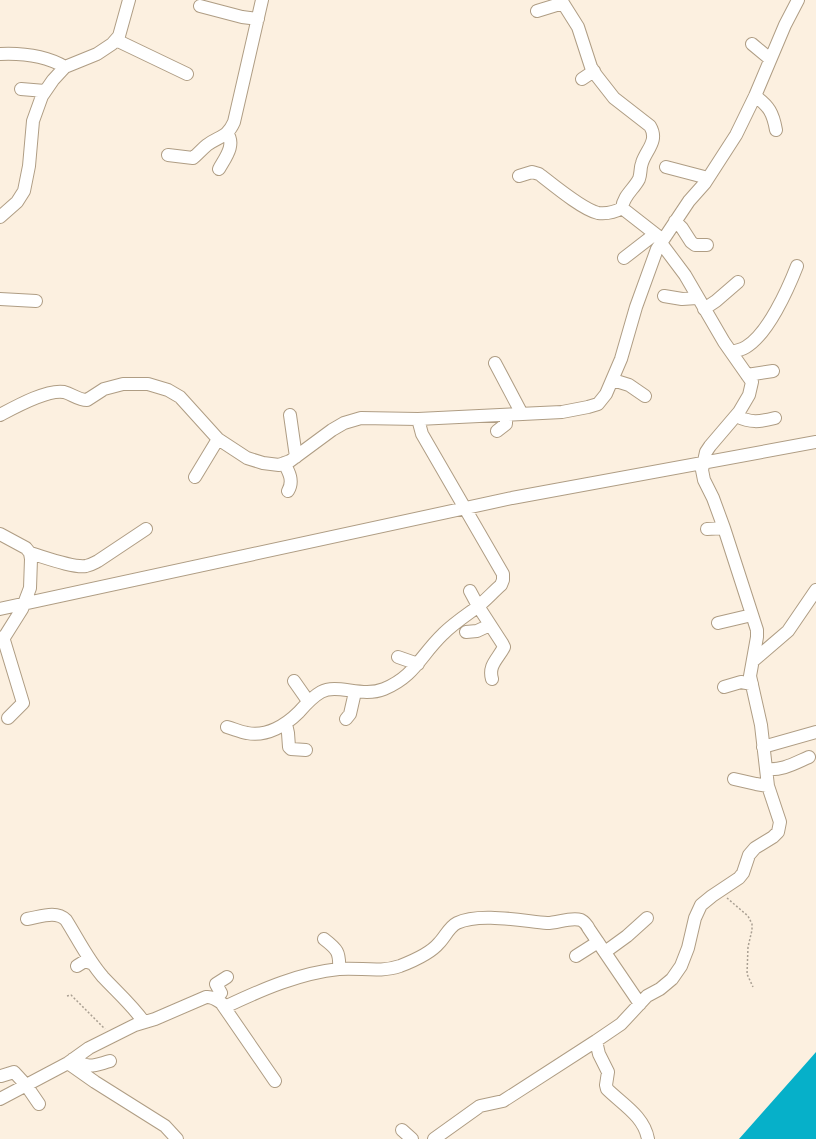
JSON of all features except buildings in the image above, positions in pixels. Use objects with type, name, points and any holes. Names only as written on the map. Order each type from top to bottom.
[{"type":"street","points":[[0,217],[17,202],[24,191],[29,166],[33,121],[45,91],[65,67],[97,54],[116,40],[119,36],[128,0]]},
{"type":"street","points":[[168,155],[193,158],[200,153],[205,146],[220,139],[228,133],[234,122],[262,0]]},
{"type":"street","points":[[624,258],[659,239],[675,221],[708,178],[736,135],[756,96],[770,59],[798,0]]},
{"type":"street","points":[[537,11],[562,1],[578,27],[594,71],[614,98],[650,126],[654,132],[654,137],[642,163],[639,179],[625,199],[622,208]]},
{"type":"street","points":[[200,6],[242,17],[258,19]]},
{"type":"street","points":[[116,40],[188,74]]},
{"type":"street","points":[[752,44],[770,59]]},
{"type":"street","points":[[0,54],[15,53],[42,58],[57,62],[65,67]]},
{"type":"street","points":[[582,79],[594,71]]},
{"type":"street","points":[[20,89],[45,91]]},
{"type":"street","points":[[756,96],[762,100],[773,115],[776,130]]},
{"type":"street","points":[[220,169],[231,146],[231,138],[228,133]]},
{"type":"street","points":[[666,167],[708,178]]},
{"type":"street","points":[[519,176],[532,172],[539,174],[582,205],[597,212],[607,213],[622,208]]},
{"type":"street","points":[[434,1139],[480,1106],[503,1101],[596,1041],[621,1024],[647,996],[660,989],[672,979],[681,966],[688,948],[695,918],[701,905],[740,878],[750,855],[755,848],[774,837],[778,832],[780,822],[768,786],[761,725],[750,676],[757,630],[724,528],[713,498],[704,480],[702,470],[706,452],[736,416],[752,389],[752,382],[697,298],[685,275],[659,239],[622,208]]},
{"type":"street","points":[[675,221],[694,245],[707,245]]},
{"type":"street","points":[[0,415],[22,404],[54,392],[65,392],[80,399],[87,400],[104,389],[110,387],[123,384],[148,384],[168,390],[180,396],[218,439],[247,458],[272,465],[279,465],[296,456],[344,423],[361,418],[418,419],[503,415],[562,412],[588,407],[598,404],[606,394],[622,359],[636,307],[659,239]]},
{"type":"street","points":[[731,352],[746,347],[760,333],[779,305],[797,266]]},
{"type":"street","points":[[704,309],[738,282]]},
{"type":"street","points":[[664,296],[682,299],[697,298]]},
{"type":"street","points":[[0,299],[36,302]]},
{"type":"street","points":[[495,363],[522,414]]},
{"type":"street","points":[[747,375],[774,371]]},
{"type":"street","points":[[613,380],[629,385],[645,396]]},
{"type":"street","points":[[290,415],[296,456]]},
{"type":"street","points":[[498,431],[506,424],[506,419],[503,415]]},
{"type":"street","points":[[736,416],[746,421],[756,422],[775,418]]},
{"type":"street","points":[[227,726],[247,733],[259,734],[289,722],[313,696],[323,690],[339,689],[374,693],[384,689],[409,674],[430,647],[444,633],[478,606],[501,585],[503,577],[422,434],[418,419]]},
{"type":"street","points":[[195,477],[218,439]]},
{"type":"street","points":[[0,609],[512,498],[816,442]]},
{"type":"street","points":[[284,463],[291,481],[291,485],[288,490]]},
{"type":"street","points":[[707,529],[724,528]]},
{"type":"street","points":[[30,553],[70,564],[85,566],[91,565],[146,529]]},
{"type":"street","points":[[0,534],[26,548],[30,553],[31,559],[30,588],[24,604],[1,638],[23,703],[8,718]]},
{"type":"street","points":[[753,661],[788,631],[816,590]]},
{"type":"street","points":[[470,591],[504,648],[490,673],[492,679]]},
{"type":"street","points":[[718,624],[752,615]]},
{"type":"street","points":[[466,632],[490,625]]},
{"type":"street","points":[[398,657],[418,664]]},
{"type":"street","points":[[294,681],[308,701]]},
{"type":"street","points":[[724,687],[741,682],[752,684]]},
{"type":"street","points":[[346,719],[350,714],[355,692]]},
{"type":"street","points":[[286,724],[289,747],[291,749],[306,750]]},
{"type":"street","points":[[763,747],[816,732]]},
{"type":"street","points":[[766,769],[774,770],[784,768],[809,758]]},
{"type":"street","points":[[734,779],[768,786]]},
{"type":"street","points":[[27,919],[56,914],[62,916],[66,920],[86,955],[102,976],[136,1010],[144,1022]]},
{"type":"street","points":[[0,1099],[70,1061],[89,1048],[135,1025],[178,1010],[206,997],[211,996],[227,1006],[294,978],[339,969],[372,970],[399,966],[422,956],[438,945],[452,926],[466,920],[485,918],[515,919],[549,923],[576,919],[584,922],[640,1004]]},
{"type":"street","points":[[576,956],[627,936],[646,918]]},
{"type":"street","points":[[324,939],[334,946],[338,952],[339,969]]},
{"type":"street","points":[[77,966],[85,961],[93,964]]},
{"type":"street","points":[[227,977],[216,984],[221,993],[219,1002],[275,1081]]},
{"type":"street","points":[[596,1041],[599,1054],[608,1072],[607,1088],[644,1125],[648,1139]]},
{"type":"street","points":[[70,1061],[87,1066],[110,1061]]},
{"type":"street","points":[[70,1061],[95,1082],[165,1126],[177,1139]]},
{"type":"street","points":[[1,1076],[14,1072],[26,1085],[39,1104]]},
{"type":"street","points":[[402,1130],[412,1139]]},
{"type":"path","points":[[720,891],[748,916],[752,924],[748,947],[747,974],[753,987]]},
{"type":"path","points":[[67,996],[71,995],[114,1036]]},
{"type":"water","points":[[816,1052],[816,1139],[739,1139],[809,1060]]}]
